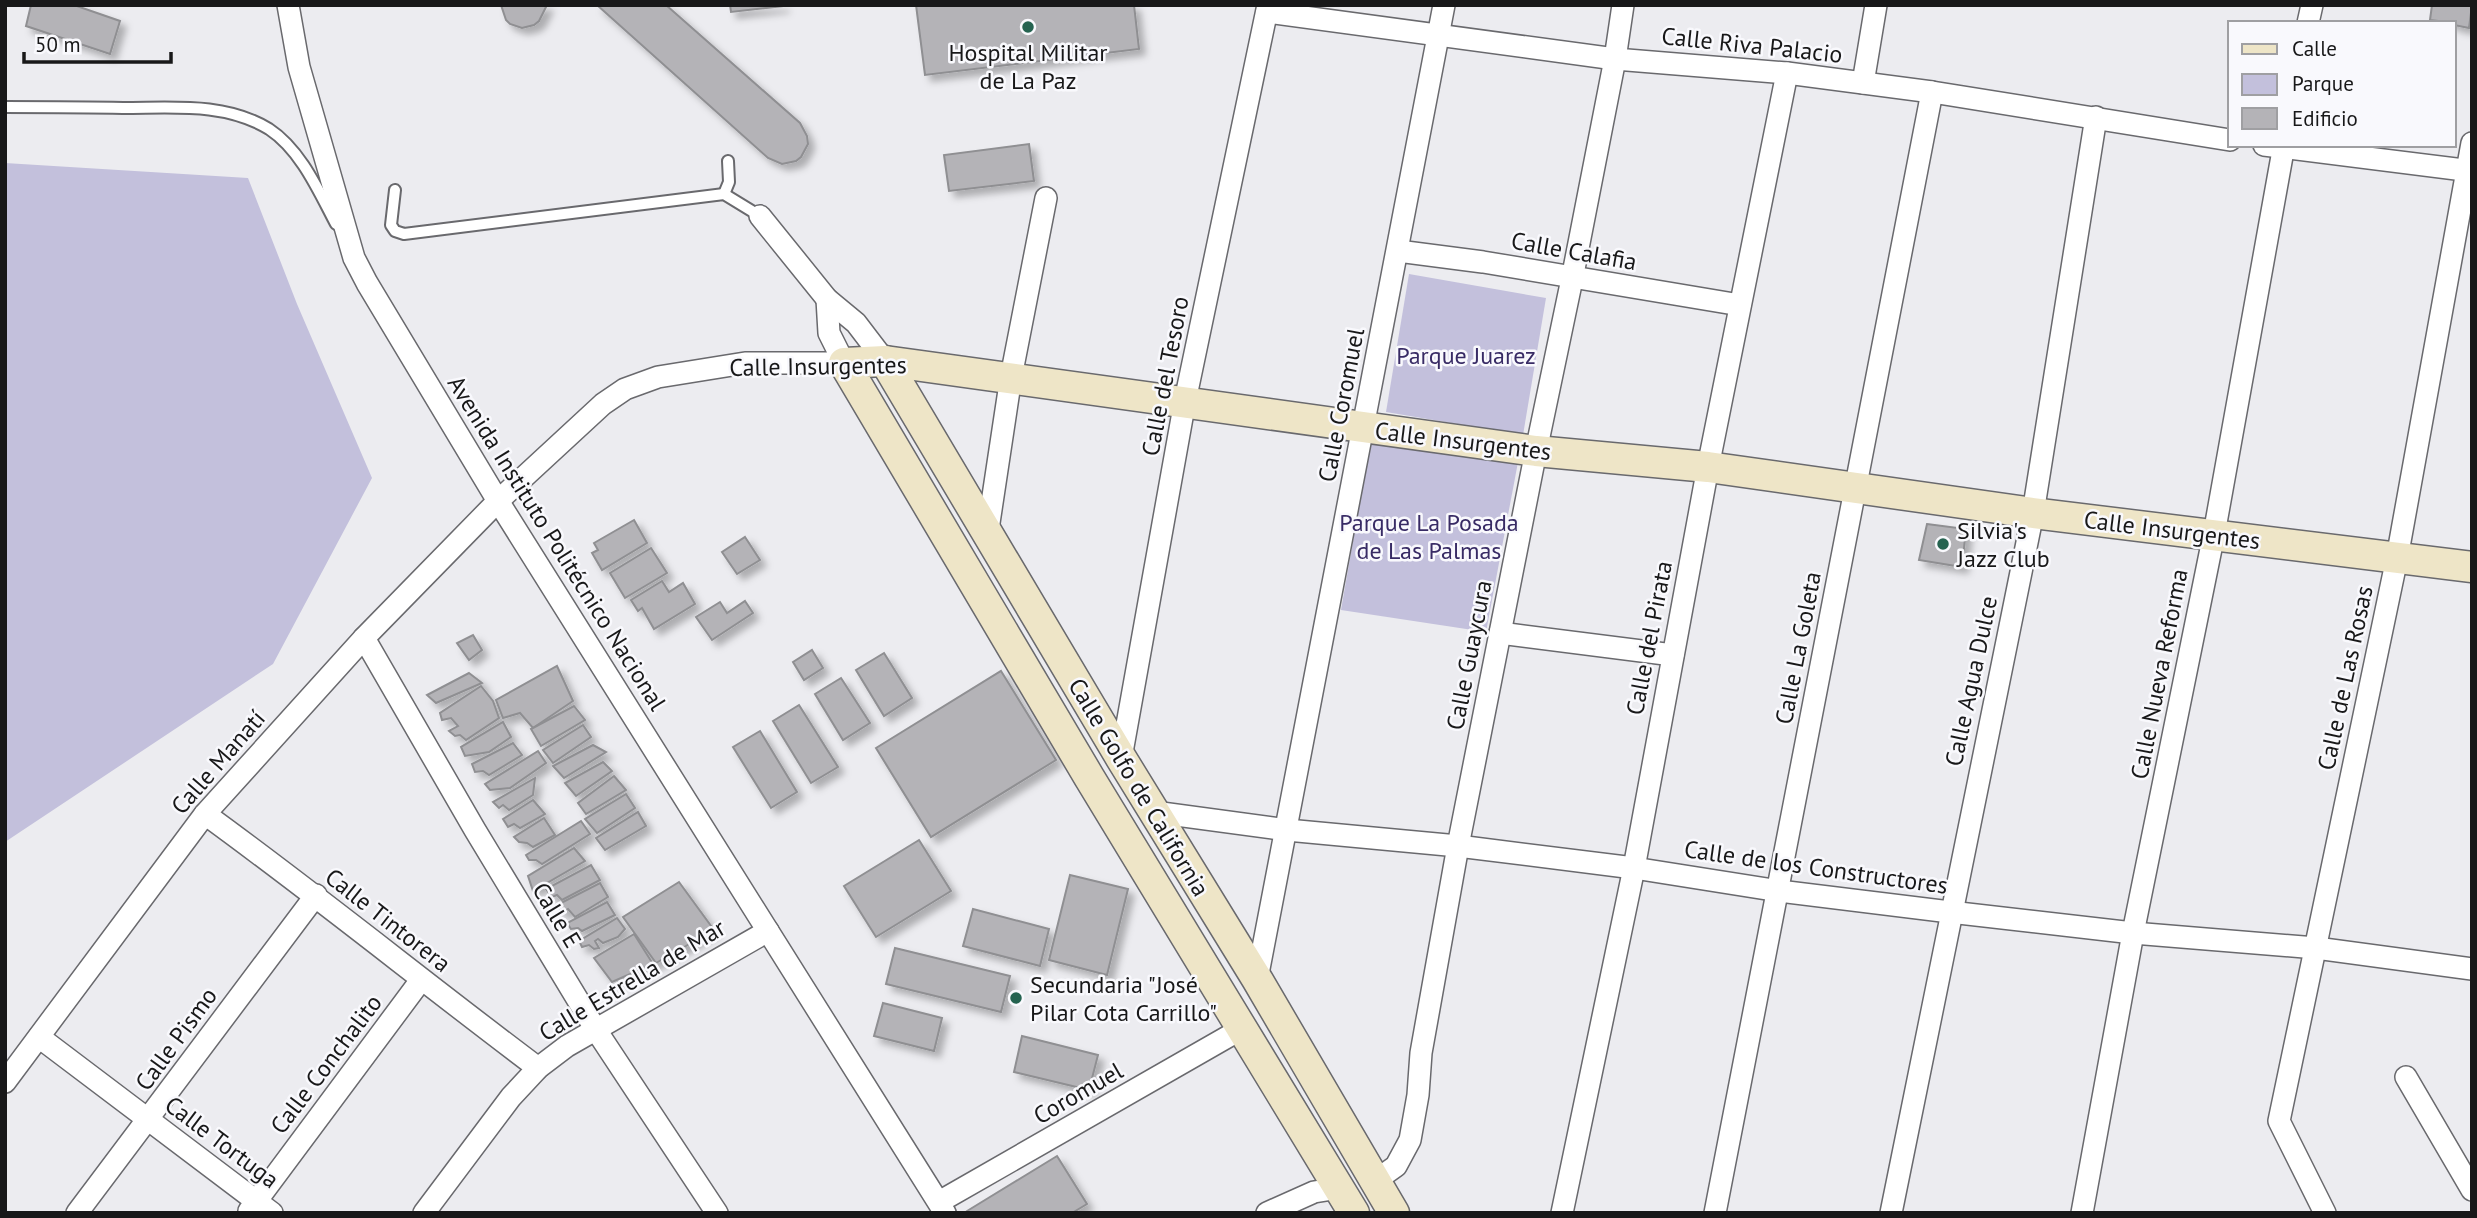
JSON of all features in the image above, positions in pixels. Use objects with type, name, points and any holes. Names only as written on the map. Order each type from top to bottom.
[{"type":"street","points":[[288,5],[299,67],[354,257]]},
{"type":"street","name":"Calle Coromuel","points":[[1257,979],[1444,5]]},
{"type":"street","name":"Calle Guaycura","points":[[1375,1181],[1396,1166],[1410,1140],[1422,1053],[1458,846],[1535,451],[1572,279],[1623,5]]},
{"type":"street","points":[[1863,83],[1876,5]]},
{"type":"street","name":"Calle Riva Palacio","points":[[1267,9],[1438,36],[1615,59],[1787,73],[1932,92],[2228,139]]},
{"type":"street","name":"Calle del Tesoro","points":[[1121,758],[1185,401],[1267,9]]},
{"type":"street","name":"Calle del Pirata","points":[[1562,1213],[1634,868],[1708,467],[1787,73]]},
{"type":"street","name":"Calle La Goleta","points":[[1715,1213],[1932,92]]},
{"type":"street","name":"Calle Agua Dulce","points":[[1891,1213],[2032,513],[2096,117]]},
{"type":"street","name":"Calle de Las Rosas","points":[[2325,1213],[2279,1121],[2397,558],[2472,143]]},
{"type":"street","name":"Calle Nueva Reforma","points":[[2082,1213],[2133,933],[2214,534],[2277,147]]},
{"type":"street","points":[[2285,147],[2469,171]]},
{"type":"street","points":[[987,536],[1012,377],[1045,198]]},
{"type":"street","points":[[760,216],[827,299],[856,323],[885,361]]},
{"type":"street","name":"Calle Calafia","points":[[1398,251],[1483,262],[1740,305]]},
{"type":"street","name":"Avenida Instituto Politécnico Nacional","points":[[354,257],[367,284],[498,500],[942,1208]]},
{"type":"street","points":[[827,299],[829,333],[844,363]]},
{"type":"street","name":"Calle Insurgentes","points":[[498,500],[603,404],[625,389],[658,377],[745,363],[885,361],[1535,451],[1708,467],[2032,513],[2472,567]]},
{"type":"street","name":"Calle Golfo de California","points":[[885,361],[987,536],[1257,979],[1394,1213]]},
{"type":"street","name":"Calle Golfo de California","points":[[844,363],[1089,777],[1346,1200]]},
{"type":"street","name":"Calle Manatí","points":[[5,1082],[205,814],[364,638],[498,500]]},
{"type":"street","points":[[1500,633],[1673,655]]},
{"type":"street","name":"Calle E","points":[[364,638],[475,830],[596,1030],[717,1213]]},
{"type":"street","points":[[1089,777],[1121,758]]},
{"type":"street","name":"Calle de los Constructores","points":[[1154,812],[1287,830],[1458,846],[1634,868],[1779,891],[1950,912],[2133,933],[2316,948],[2472,969]]},
{"type":"street","name":"Calle Tintorera","points":[[205,814],[316,895],[421,980],[538,1068]]},
{"type":"street","name":"Calle Pismo","points":[[77,1213],[316,895]]},
{"type":"street","name":"Calle Estrella de Mar","points":[[424,1213],[511,1097],[538,1068],[566,1046],[768,931]]},
{"type":"street","points":[[1243,1028],[1257,979]]},
{"type":"street","name":"Calle Conchalito","points":[[259,1209],[421,980]]},
{"type":"street","name":"Coromuel","points":[[942,1208],[1243,1028]]},
{"type":"street","name":"Calle Tortuga","points":[[39,1038],[148,1120],[259,1209]]},
{"type":"street","points":[[2406,1077],[2472,1190]]},
{"type":"street","points":[[1267,1213],[1314,1192],[1346,1200],[1375,1181]]},
{"type":"lane","name":"Avenida Instituto Politécnico Nacional","points":[[5,107],[206,108],[251,120],[271,130],[295,154],[354,257]]},
{"type":"lane","points":[[724,194],[730,172],[728,161]]},
{"type":"lane","points":[[395,190],[391,225],[404,234],[724,194],[760,216]]},
{"type":"green space","points":[[5,163],[248,178],[297,304],[372,478],[273,664],[5,842]]},
{"type":"green space","name":"Parque Juarez","points":[[1409,274],[1546,298],[1523,435],[1386,412]]},
{"type":"green space","name":"Parque La Posada de Las Palmas","points":[[1370,444],[1518,462],[1486,632],[1341,610]]},
{"type":"building","points":[[31,5],[74,5],[120,21],[110,54],[26,26]]},
{"type":"building","points":[[501,5],[547,5],[539,21],[522,28],[506,20]]},
{"type":"building","points":[[597,5],[666,5],[800,123],[808,144],[801,157],[782,164],[768,158]]},
{"type":"building","points":[[730,5],[783,5],[783,6],[731,12]]},
{"type":"building","name":"Hospital Militar de La Paz","points":[[916,5],[1134,5],[1139,49],[925,75]]},
{"type":"building","points":[[2432,5],[2472,5],[2469,28],[2456,25],[2456,21],[2430,20]]},
{"type":"building","points":[[1029,144],[1034,181],[949,191],[944,155]]},
{"type":"building","points":[[634,520],[647,543],[602,570],[592,553],[598,550],[594,543]]},
{"type":"building","name":"Silvia's Jazz Club","points":[[1927,524],[1966,529],[1962,567],[1919,560]]},
{"type":"building","points":[[745,537],[760,560],[737,574],[722,552]]},
{"type":"building","points":[[651,548],[667,573],[625,598],[610,573]]},
{"type":"building","points":[[662,581],[669,592],[683,583],[695,604],[654,629],[642,608],[638,611],[631,600]]},
{"type":"building","points":[[745,601],[753,613],[712,640],[696,617],[720,602],[727,613]]},
{"type":"building","points":[[473,635],[482,650],[469,660],[457,643]]},
{"type":"building","points":[[812,650],[823,668],[804,680],[793,662]]},
{"type":"building","points":[[884,653],[912,698],[884,716],[856,670]]},
{"type":"building","points":[[557,666],[573,701],[533,728],[520,713],[503,718],[496,700]]},
{"type":"building","points":[[1001,671],[1056,760],[931,837],[876,748]]},
{"type":"building","points":[[469,673],[482,683],[436,703],[427,695]]},
{"type":"building","points":[[841,678],[870,723],[843,740],[815,694]]},
{"type":"building","points":[[481,686],[493,701],[499,718],[466,740],[460,735],[455,736],[449,731],[458,726],[451,718],[442,720],[440,713]]},
{"type":"building","points":[[799,705],[838,767],[811,783],[773,721]]},
{"type":"building","points":[[574,706],[585,720],[541,746],[531,729]]},
{"type":"building","points":[[503,722],[511,737],[489,752],[465,756],[461,747]]},
{"type":"building","points":[[583,725],[591,737],[553,763],[543,750]]},
{"type":"building","points":[[760,731],[797,792],[771,808],[733,747]]},
{"type":"building","points":[[513,743],[522,755],[489,775],[483,771],[475,772],[472,764]]},
{"type":"building","points":[[593,745],[606,752],[564,778],[553,766]]},
{"type":"building","points":[[538,751],[546,763],[510,788],[490,790],[485,784]]},
{"type":"building","points":[[603,762],[612,771],[576,796],[565,783]]},
{"type":"building","points":[[614,776],[626,790],[586,814],[578,803]]},
{"type":"building","points":[[535,778],[533,795],[509,810],[503,805],[499,808],[493,802]]},
{"type":"building","points":[[626,794],[635,808],[597,833],[585,819]]},
{"type":"building","points":[[533,800],[545,814],[520,828],[514,824],[508,827],[503,819]]},
{"type":"building","points":[[638,812],[646,826],[605,850],[596,838]]},
{"type":"building","points":[[544,818],[555,835],[533,847],[514,837]]},
{"type":"building","points":[[581,821],[590,834],[542,864],[529,860],[526,855]]},
{"type":"building","points":[[919,840],[951,891],[876,937],[844,886]]},
{"type":"building","points":[[574,848],[585,861],[533,891],[528,876]]},
{"type":"building","points":[[591,865],[600,880],[562,900],[557,895],[552,897],[546,889]]},
{"type":"building","points":[[1070,875],[1128,889],[1107,975],[1049,960]]},
{"type":"building","points":[[679,882],[714,930],[656,963],[623,917]]},
{"type":"building","points":[[600,883],[608,897],[575,917],[568,909],[561,913],[557,905]]},
{"type":"building","points":[[607,902],[615,915],[582,931],[578,928],[571,929],[567,923]]},
{"type":"building","points":[[973,909],[1049,929],[1040,966],[963,946]]},
{"type":"building","points":[[617,918],[625,929],[618,937],[603,943],[598,939],[595,941],[599,948],[594,949],[589,945],[582,947],[579,941]]},
{"type":"building","points":[[634,934],[653,964],[612,982],[594,958]]},
{"type":"building","points":[[895,948],[1010,976],[1001,1012],[886,984]]},
{"type":"building","points":[[883,1003],[942,1018],[934,1051],[874,1036]]},
{"type":"building","points":[[1022,1036],[1098,1055],[1089,1090],[1014,1072]]},
{"type":"building","points":[[1057,1156],[1087,1204],[1072,1213],[968,1213],[967,1211]]},
{"type":"place","name":"Hospital Militar de La Paz","points":[[1028,27]]},
{"type":"place","name":"Silvia's Jazz Club","points":[[1943,544]]},
{"type":"place","name":"Secundaria \"José Pilar Cota Carrillo\"","points":[[1016,998]]}]
